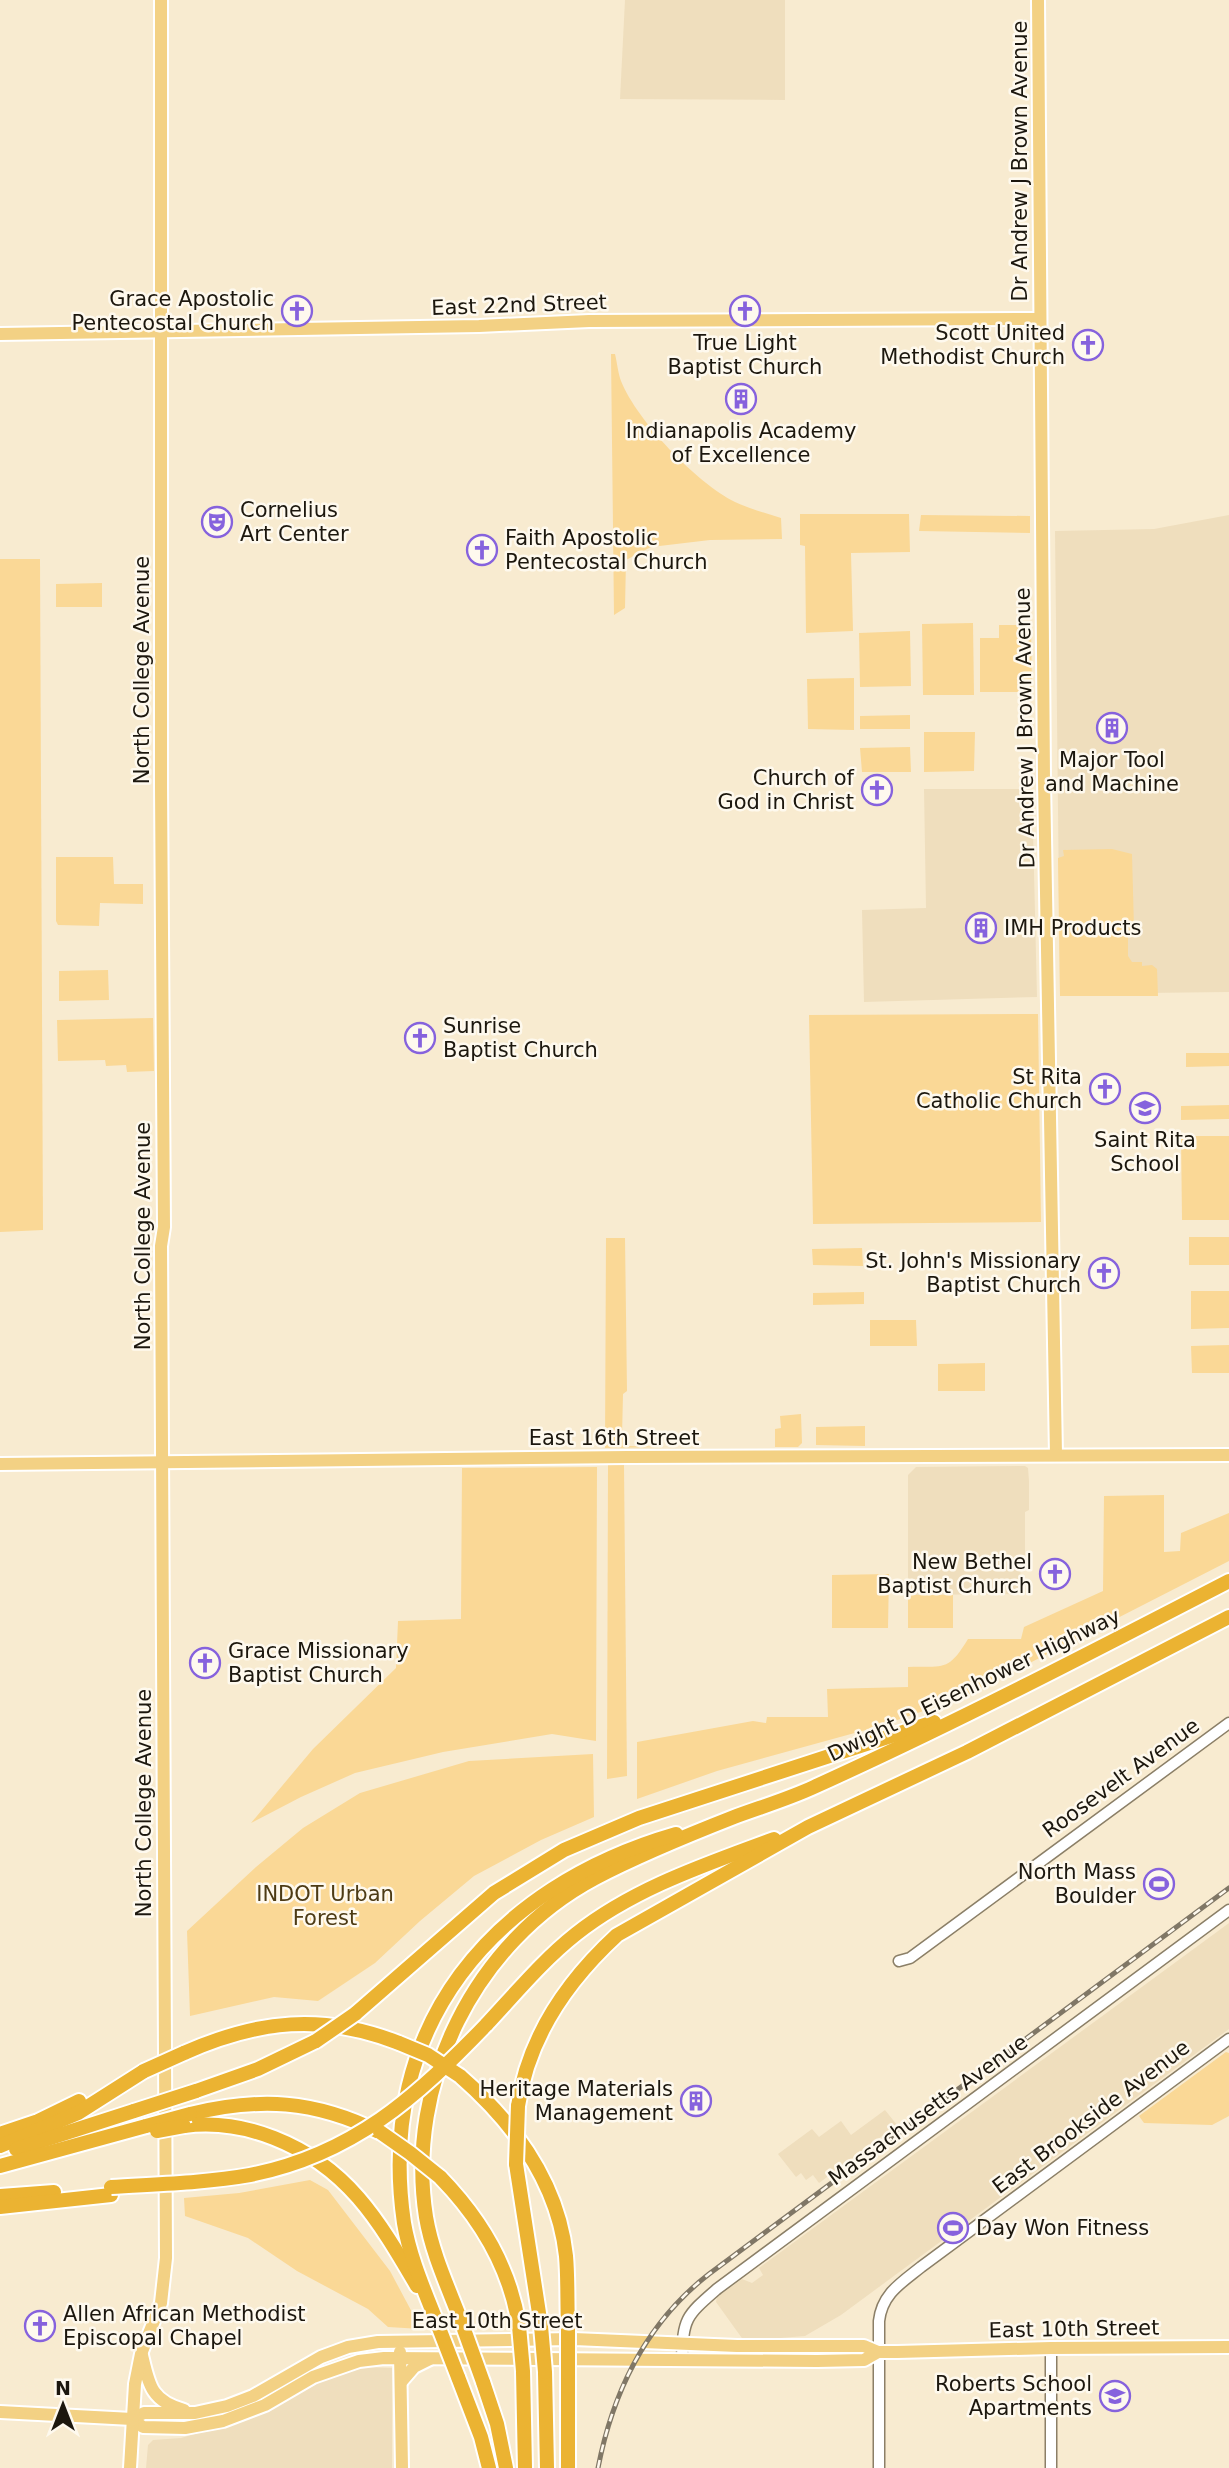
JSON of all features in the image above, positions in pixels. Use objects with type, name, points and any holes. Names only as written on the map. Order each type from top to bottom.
[{"type":"highway","name":"Dwight D Eisenhower Highway","points":[[595,1871],[810,1789],[1017,1691],[1229,1580]]},
{"type":"highway","points":[[0,2207],[248,2175],[292,2164],[328,2150],[384,2118],[441,2072],[555,1952],[596,1919],[641,1894],[707,1864],[821,1820],[967,1752],[1229,1617]]},
{"type":"highway","points":[[0,2154],[196,2091],[279,2060],[316,2041],[355,2014],[494,1893],[536,1866],[596,1835],[639,1818],[940,1720],[1017,1691]]},
{"type":"highway","points":[[547,2468],[541,2326],[516,2164],[518,2106],[524,2072],[539,2034],[572,1983],[596,1954],[617,1935],[821,1820]]},
{"type":"highway","points":[[506,2468],[497,2424],[442,2273],[426,2214],[423,2188],[424,2147],[433,2084],[458,2017],[491,1969],[528,1927],[595,1871]]},
{"type":"highway","points":[[489,2468],[481,2437],[410,2249],[401,2198],[400,2141],[408,2087],[415,2060],[440,2005],[456,1979],[492,1937],[542,1895],[595,1871]]},
{"type":"highway","points":[[0,2134],[38,2121],[184,2053],[237,2032],[298,2023],[344,2026],[378,2034],[428,2055],[460,2076],[493,2107],[521,2140],[549,2192],[566,2256],[568,2468]]},
{"type":"highway","points":[[0,2146],[78,2113],[144,2071]]},
{"type":"highway","points":[[0,2166],[187,2120],[231,2105],[305,2105],[343,2115],[380,2132],[440,2177],[473,2214],[492,2244],[508,2278],[519,2326],[525,2468]]},
{"type":"highway","points":[[187,2120],[261,2133],[299,2149],[326,2165],[353,2191],[369,2212],[416,2284],[439,2328]]},
{"type":"highway","points":[[0,2196],[111,2191]]},
{"type":"main road","name":"North College Avenue","points":[[130,2468],[134,2386],[141,2354],[161,2303],[166,2258],[161,1246],[164,1214],[161,0]]},
{"type":"main road","name":"Dr Andrew J Brown Avenue","points":[[1038,0],[1044,768],[1056,1455]]},
{"type":"main road","name":"East 22nd Street","points":[[0,334],[479,326],[589,321],[1040,319]]},
{"type":"main road","name":"East 16th Street","points":[[0,1464],[1229,1455]]},
{"type":"main road","name":"East 10th Street","points":[[0,2412],[132,2419],[144,2413],[195,2413],[253,2396],[305,2365],[335,2351],[360,2344],[400,2341],[574,2339],[682,2344],[864,2346],[878,2353]]},
{"type":"main road","points":[[400,2341],[402,2468]]},
{"type":"main road","name":"East 10th Street","points":[[132,2419],[143,2427],[185,2427],[214,2423],[257,2409],[305,2381],[330,2371],[366,2360],[400,2357],[502,2360],[864,2360],[878,2353],[1229,2347]]},
{"type":"main road","points":[[141,2354],[149,2384],[157,2397],[169,2406],[195,2413]]},
{"type":"main road","points":[[401,2382],[414,2367],[433,2357]]},
{"type":"street","name":"Roosevelt Avenue","points":[[899,1961],[908,1960],[1229,1723]]},
{"type":"street","name":"Massachusetts Avenue","points":[[682,2360],[683,2328],[688,2316],[717,2289],[1229,1910]]},
{"type":"street","name":"East Brookside Avenue","points":[[878,2353],[881,2308],[897,2285],[1229,2039]]},
{"type":"street","points":[[1051,2348],[1051,2468]]},
{"type":"street","points":[[878,2353],[879,2468]]},
{"type":"shaded area","points":[[625,0],[785,0],[785,100],[620,99]]},
{"type":"shaded area","points":[[1229,515],[1229,992],[1060,994],[1055,531],[1154,529]]},
{"type":"shaded area","points":[[924,789],[1032,789],[1037,997],[864,1002],[862,910],[926,908]]},
{"type":"shaded area","points":[[916,1467],[1028,1468],[1029,1510],[1025,1512],[1025,1555],[1020,1555],[1021,1594],[908,1595],[908,1475]]},
{"type":"shaded area","points":[[1229,1923],[1229,2029],[841,2315],[805,2336],[744,2341],[716,2302],[717,2297],[742,2279],[752,2283],[763,2275],[759,2268]]},
{"type":"shaded area","points":[[885,2110],[897,2125],[819,2183],[813,2175],[806,2180],[801,2173],[796,2177],[778,2154],[812,2129],[819,2137],[841,2121],[851,2135]]},
{"type":"shaded area","points":[[365,2367],[392,2368],[392,2468],[146,2468],[148,2445],[153,2440],[181,2438],[251,2418],[334,2375]]},
{"type":"green space","points":[[611,354],[615,354],[620,378],[629,397],[654,432],[686,466],[720,493],[735,502],[781,518],[782,539],[710,540],[651,547],[626,560],[625,608],[614,615]]},
{"type":"green space","points":[[800,514],[909,514],[910,552],[851,553],[853,631],[806,633],[805,546],[800,545]]},
{"type":"green space","points":[[921,515],[1030,516],[1030,533],[919,531]]},
{"type":"green space","points":[[0,559],[40,559],[43,1230],[0,1232]]},
{"type":"green space","points":[[102,583],[102,607],[56,607],[56,584]]},
{"type":"green space","points":[[973,623],[974,695],[923,695],[922,624]]},
{"type":"green space","points":[[999,625],[1031,625],[1032,692],[980,692],[980,638],[999,638]]},
{"type":"green space","points":[[910,631],[911,686],[860,687],[859,633]]},
{"type":"green space","points":[[854,678],[854,730],[808,729],[807,679]]},
{"type":"green space","points":[[910,715],[910,729],[860,729],[860,716]]},
{"type":"green space","points":[[924,732],[975,732],[974,771],[924,772]]},
{"type":"green space","points":[[910,747],[911,772],[862,772],[860,748]]},
{"type":"green space","points":[[1112,849],[1132,854],[1134,928],[1128,930],[1128,956],[1132,962],[1142,962],[1142,966],[1152,965],[1157,969],[1158,996],[1060,996],[1058,858],[1064,856],[1063,850]]},
{"type":"green space","points":[[56,857],[113,857],[114,884],[143,884],[143,904],[100,903],[99,926],[58,925]]},
{"type":"green space","points":[[108,970],[109,1000],[59,1001],[59,971]]},
{"type":"green space","points":[[1038,1014],[1041,1222],[813,1224],[809,1015]]},
{"type":"green space","points":[[153,1018],[154,1071],[127,1072],[126,1065],[106,1066],[105,1060],[58,1061],[57,1020]]},
{"type":"green space","points":[[1186,1053],[1229,1053],[1229,1066],[1186,1067]]},
{"type":"green space","points":[[1229,1105],[1229,1119],[1181,1120],[1181,1106]]},
{"type":"green space","points":[[1181,1136],[1229,1136],[1229,1220],[1182,1220]]},
{"type":"green space","points":[[1189,1237],[1229,1237],[1229,1265],[1189,1265]]},
{"type":"green space","points":[[606,1238],[625,1238],[627,1391],[623,1394],[622,1437],[626,1438],[626,1446],[671,1447],[605,1448]]},
{"type":"green space","points":[[862,1248],[863,1266],[813,1265],[812,1249]]},
{"type":"green space","points":[[1191,1291],[1229,1291],[1229,1328],[1191,1329]]},
{"type":"green space","points":[[864,1292],[864,1304],[813,1305],[813,1293]]},
{"type":"green space","points":[[870,1320],[916,1320],[917,1346],[870,1346]]},
{"type":"green space","points":[[1229,1345],[1229,1373],[1192,1373],[1191,1346]]},
{"type":"green space","points":[[985,1363],[985,1391],[938,1391],[938,1364]]},
{"type":"green space","points":[[801,1414],[802,1443],[798,1447],[775,1447],[775,1429],[781,1428],[780,1416]]},
{"type":"green space","points":[[865,1426],[865,1446],[816,1445],[816,1427]]},
{"type":"green space","points":[[608,1465],[624,1465],[627,1776],[607,1779]]},
{"type":"green space","points":[[597,1467],[596,1741],[552,1734],[443,1752],[355,1773],[251,1823],[313,1749],[396,1668],[398,1621],[461,1619],[462,1468]]},
{"type":"green space","points":[[1164,1495],[1164,1552],[1180,1551],[1181,1533],[1229,1513],[1229,1561],[961,1698],[880,1726],[717,1771],[637,1799],[637,1742],[753,1721],[766,1723],[767,1717],[828,1717],[827,1689],[908,1687],[908,1667],[944,1665],[955,1657],[968,1639],[1021,1639],[1024,1627],[1103,1591],[1104,1496]]},
{"type":"green space","points":[[889,1574],[888,1628],[832,1628],[832,1575]]},
{"type":"green space","points":[[908,1595],[953,1595],[953,1628],[908,1628]]},
{"type":"green space","name":"INDOT Urban Forest","points":[[593,1754],[594,1817],[541,1840],[474,1876],[375,1963],[318,2001],[274,1997],[190,2016],[187,1931],[303,1828],[360,1793],[469,1761]]},
{"type":"green space","points":[[1226,2052],[1229,2053],[1229,2116],[1212,2125],[1144,2123],[1139,2116]]},
{"type":"green space","points":[[310,2180],[328,2190],[390,2271],[421,2329],[388,2327],[368,2309],[297,2271],[248,2238],[185,2216],[184,2198],[239,2193]]},
{"type":"railway","points":[[598,2468],[613,2412],[636,2360],[667,2314],[687,2293],[1229,1888]]},
{"type":"place","name":"Grace Apostolic Pentecostal Church","points":[[297,311]]},
{"type":"place","name":"True Light Baptist Church","points":[[745,311]]},
{"type":"place","name":"Scott United Methodist Church","points":[[1088,345]]},
{"type":"place","name":"Indianapolis Academy of Excellence","points":[[741,399]]},
{"type":"place","name":"Cornelius Art Center","points":[[217,522]]},
{"type":"place","name":"Faith Apostolic Pentecostal Church","points":[[482,550]]},
{"type":"place","name":"Major Tool and Machine","points":[[1112,728]]},
{"type":"place","name":"Church of God in Christ","points":[[877,790]]},
{"type":"place","name":"IMH Products","points":[[981,928]]},
{"type":"place","name":"Sunrise Baptist Church","points":[[420,1038]]},
{"type":"place","name":"St Rita Catholic Church","points":[[1105,1089]]},
{"type":"place","name":"Saint Rita School","points":[[1145,1108]]},
{"type":"place","name":"St. John's Missionary Baptist Church","points":[[1104,1273]]},
{"type":"place","name":"New Bethel Baptist Church","points":[[1055,1574]]},
{"type":"place","name":"Grace Missionary Baptist Church","points":[[205,1663]]},
{"type":"place","name":"North Mass Boulder","points":[[1159,1884]]},
{"type":"place","name":"Heritage Materials Management","points":[[696,2101]]},
{"type":"place","name":"Day Won Fitness","points":[[953,2228]]},
{"type":"place","name":"Allen African Methodist Episcopal Chapel","points":[[40,2326]]},
{"type":"place","name":"Roberts School Apartments","points":[[1115,2396]]}]
